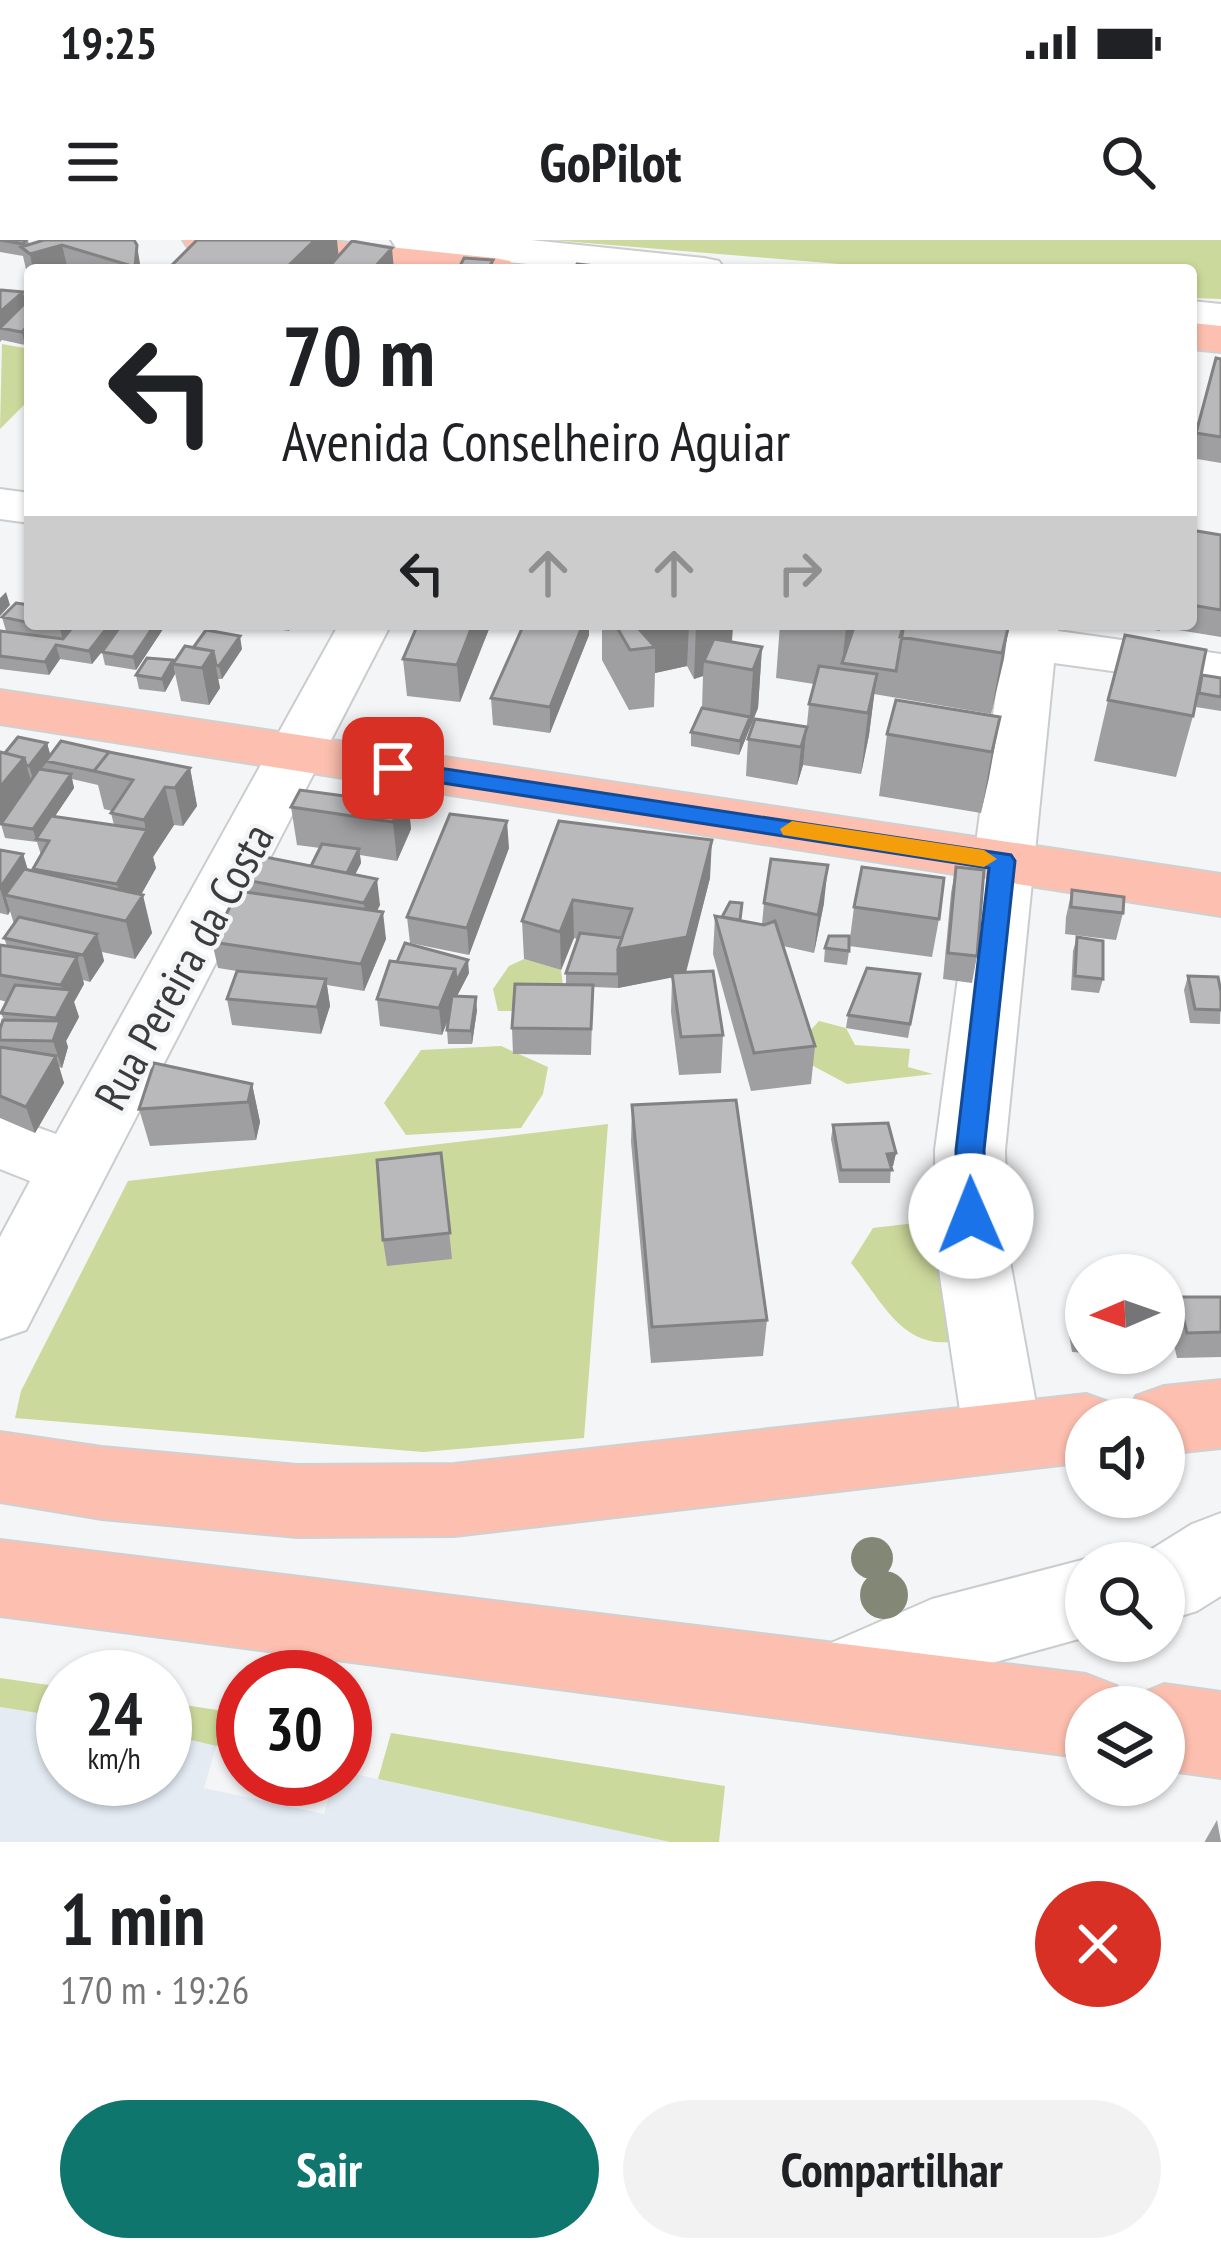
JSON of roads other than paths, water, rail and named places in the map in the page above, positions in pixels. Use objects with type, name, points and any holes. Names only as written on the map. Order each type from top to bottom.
[{"type":"main road","points":[[203,240],[256,254],[374,264]]},
{"type":"main road","points":[[0,706],[1221,895]]},
{"type":"main road","points":[[1185,1418],[1221,1414]]},
{"type":"main road","points":[[0,1467],[102,1483],[297,1501],[454,1500],[1065,1430]]},
{"type":"main road","points":[[0,1579],[1065,1713]]},
{"type":"main road","points":[[1185,1730],[1221,1735]]},
{"type":"street","points":[[411,240],[645,264]]},
{"type":"street","name":"Rua Pereira da Costa","points":[[0,1307],[70,1168],[299,755],[362,630]]},
{"type":"street","points":[[973,630],[1030,634],[1221,670]]},
{"type":"street","points":[[1003,1437],[972,1250],[970,1150],[1030,634]]},
{"type":"street","points":[[0,1141],[70,1168]]},
{"type":"street","points":[[839,1682],[932,1639],[1065,1604]]}]
